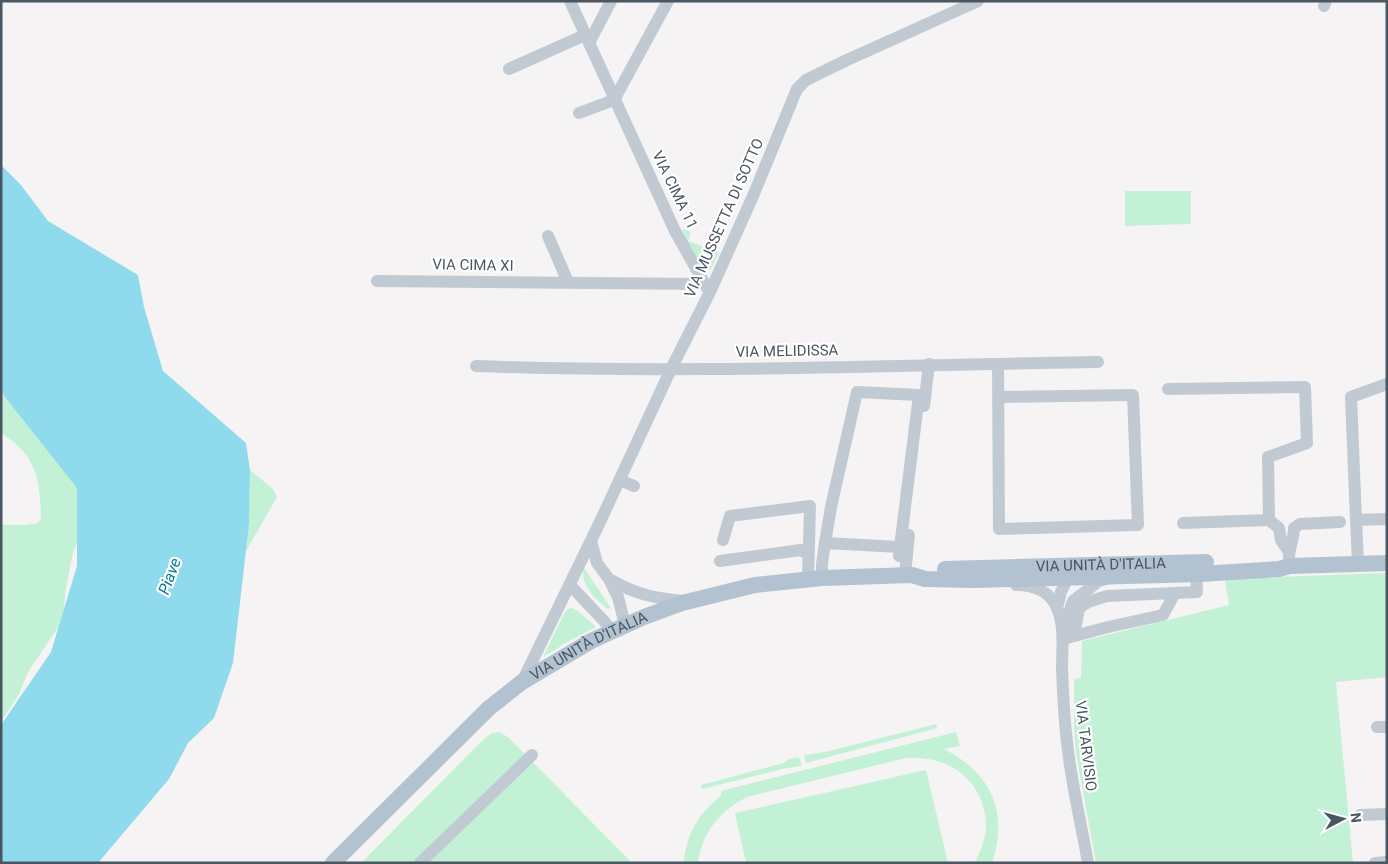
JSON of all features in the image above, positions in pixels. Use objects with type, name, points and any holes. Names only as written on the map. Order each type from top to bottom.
[{"type":"main road","name":"VIA UNITÀ D'ITALIA","points":[[904,575],[925,579],[974,580],[1068,572],[1278,562],[1290,559],[1358,564],[1387,563]]},
{"type":"main road","name":"VIA UNITÀ D'ITALIA","points":[[333,863],[484,714],[522,682],[568,653],[618,628],[665,609],[755,585],[815,579],[904,575],[925,570],[1068,572],[1117,576],[1196,574],[1279,569],[1290,559]]},
{"type":"street","name":"VIA CIMA 11","points":[[570,1],[675,230],[707,288]]},
{"type":"street","points":[[509,69],[588,39],[611,1]]},
{"type":"street","points":[[579,113],[614,100],[668,1]]},
{"type":"street","name":"VIA MUSSETTA DI SOTTO","points":[[522,682],[620,480],[707,288],[757,188],[797,89],[806,80],[847,60],[978,1]]},
{"type":"street","points":[[548,236],[568,282]]},
{"type":"street","name":"VIA CIMA XI","points":[[377,281],[568,282],[707,288]]},
{"type":"street","name":"VIA MELIDISSA","points":[[476,366],[671,369],[1098,362]]},
{"type":"street","points":[[904,575],[929,364]]},
{"type":"street","points":[[998,364],[998,397],[1000,529],[1138,525],[1133,394],[998,397]]},
{"type":"street","points":[[1358,564],[1351,397],[1387,384]]},
{"type":"street","points":[[1168,389],[1305,387],[1306,443],[1268,457],[1269,520]]},
{"type":"street","points":[[815,579],[822,564],[831,507],[857,392],[919,395],[900,547],[904,575]]},
{"type":"street","points":[[620,480],[634,486]]},
{"type":"street","points":[[722,540],[730,516],[810,506],[808,554],[815,579]]},
{"type":"street","points":[[1356,520],[1387,519]]},
{"type":"street","points":[[1183,522],[1269,520],[1279,528],[1281,540],[1290,559]]},
{"type":"street","points":[[1290,559],[1294,540],[1294,528],[1300,524],[1340,522]]},
{"type":"street","points":[[570,585],[604,621],[618,628],[618,597],[609,579],[597,563],[591,541]]},
{"type":"street","points":[[825,543],[900,547]]},
{"type":"street","points":[[720,561],[801,550],[808,554]]},
{"type":"street","points":[[1068,572],[1072,584],[1073,601]]},
{"type":"street","name":"VIA TARVISIO","points":[[1066,636],[1057,608],[1068,572]]},
{"type":"street","points":[[1066,636],[1080,608],[1088,602],[1107,596],[1197,592],[1196,574]]},
{"type":"street","points":[[1073,601],[1099,582],[1117,576]]},
{"type":"street","points":[[609,579],[630,591],[658,599],[688,602]]},
{"type":"street","points":[[974,580],[986,584],[1029,585],[1046,594],[1057,608]]},
{"type":"street","points":[[1066,636],[1163,615],[1175,593]]},
{"type":"street","name":"VIA TARVISIO","points":[[1073,601],[1066,636],[1064,706],[1067,743],[1088,863]]},
{"type":"street","points":[[420,863],[532,755]]},
{"type":"street","points":[[1360,815],[1387,814]]},
{"type":"street","points":[[1375,863],[1387,862]]},
{"type":"green space","points":[[1125,191],[1191,191],[1191,224],[1125,226]]},
{"type":"green space","points":[[682,229],[691,232],[688,241],[719,253],[711,269],[708,270],[704,267],[692,252]]},
{"type":"green space","points":[[1,371],[79,470],[80,536],[73,552],[65,593],[64,610],[59,626],[28,672],[18,696],[1,721],[1,525],[38,523],[41,518],[39,491],[34,469],[22,450],[1,433]]},
{"type":"green space","points":[[250,470],[273,489],[277,497],[245,553],[249,524]]},
{"type":"green space","points":[[584,568],[611,608],[608,609],[603,606],[590,591],[584,580]]},
{"type":"green space","points":[[1387,573],[1387,677],[1336,682],[1353,863],[1096,863],[1076,753],[1074,725],[1074,679],[1081,678],[1082,641],[1229,605],[1225,579]]},
{"type":"green space","points":[[572,608],[596,627],[543,657],[565,612]]},
{"type":"green space","points":[[936,724],[937,728],[806,763],[804,755],[825,752]]},
{"type":"green space","points":[[499,732],[508,737],[632,863],[361,863],[484,739],[492,733]]},
{"type":"green space","points":[[956,732],[960,746],[944,749],[974,770],[992,796],[997,811],[997,844],[992,863],[975,863],[984,840],[986,826],[984,810],[972,783],[950,766],[922,758],[906,758],[747,797],[721,816],[708,832],[698,863],[684,863],[687,843],[695,825],[706,809],[721,796],[721,791]]},
{"type":"green space","points":[[799,757],[802,766],[786,768],[702,789],[701,785],[784,763],[789,759]]},
{"type":"green space","points":[[926,770],[948,863],[746,863],[735,813]]},
{"type":"water","name":"Piave","points":[[1,165],[21,185],[48,221],[138,275],[144,307],[163,371],[246,443],[250,470],[249,524],[233,663],[214,718],[188,743],[169,779],[98,863],[1,863],[1,725],[51,652],[77,566],[77,488],[5,397],[1,388]]}]
